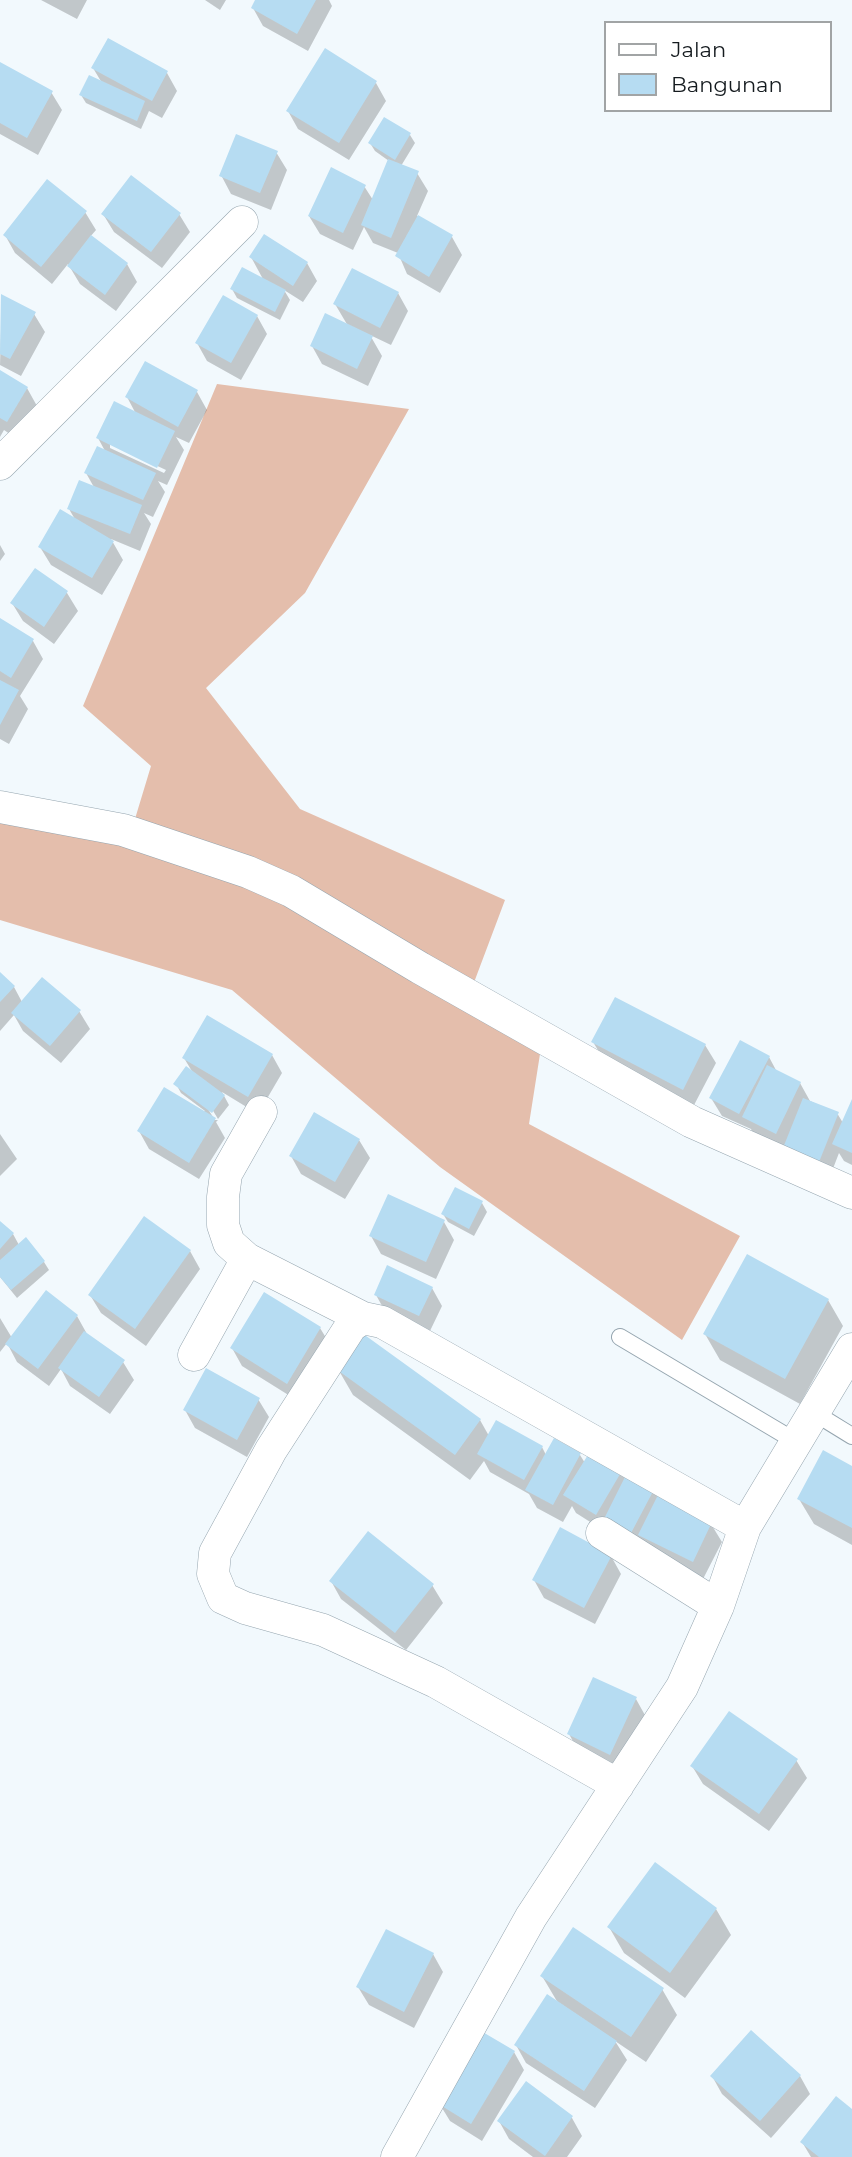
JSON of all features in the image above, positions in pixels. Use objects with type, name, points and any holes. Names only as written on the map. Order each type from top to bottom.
[{"type":"street","points":[[0,464],[242,222]]},
{"type":"street","points":[[0,807],[123,830],[248,872],[291,891],[420,968],[692,1122],[852,1193]]},
{"type":"street","points":[[261,1112],[226,1174],[223,1197],[223,1224],[229,1243],[247,1259],[363,1318],[382,1322],[745,1527]]},
{"type":"street","points":[[194,1355],[247,1259]]},
{"type":"street","points":[[363,1318],[351,1326],[271,1450],[215,1553],[213,1574],[223,1598],[245,1608],[323,1630],[436,1682],[618,1785]]},
{"type":"street","points":[[397,2157],[531,1917],[682,1687],[718,1606],[745,1527],[794,1441],[852,1349]]},
{"type":"street","points":[[602,1533],[718,1606]]},
{"type":"lane","points":[[620,1337],[794,1441]]},
{"type":"lane","points":[[813,1412],[852,1436]]},
{"type":"shaded area","points":[[217,384],[409,409],[305,593],[206,688],[300,809],[505,900],[464,1009],[540,1054],[529,1124],[740,1236],[682,1340],[440,1167],[232,990],[0,920],[0,807],[128,842],[151,766],[83,706]]},
{"type":"building","points":[[255,0],[316,0],[297,34],[251,8]]},
{"type":"building","points":[[108,38],[168,71],[152,101],[91,68]]},
{"type":"building","points":[[325,48],[377,81],[339,143],[286,111]]},
{"type":"building","points":[[0,62],[53,91],[27,138],[0,123]]},
{"type":"building","points":[[89,75],[145,101],[137,121],[79,95]]},
{"type":"building","points":[[384,117],[411,133],[395,160],[368,143]]},
{"type":"building","points":[[236,134],[278,151],[260,193],[219,176]]},
{"type":"building","points":[[388,159],[419,171],[391,238],[361,225]]},
{"type":"building","points":[[331,167],[366,185],[343,233],[308,216]]},
{"type":"building","points":[[131,175],[181,213],[151,252],[101,214]]},
{"type":"building","points":[[47,179],[87,211],[41,267],[3,235]]},
{"type":"building","points":[[418,215],[453,235],[429,277],[395,256]]},
{"type":"building","points":[[264,234],[308,262],[293,286],[249,257]]},
{"type":"building","points":[[91,235],[128,263],[105,295],[67,266]]},
{"type":"building","points":[[242,267],[286,290],[275,312],[230,289]]},
{"type":"building","points":[[352,268],[399,292],[380,328],[333,304]]},
{"type":"building","points":[[1,294],[36,312],[10,359],[0,354]]},
{"type":"building","points":[[223,295],[258,315],[231,363],[195,343]]},
{"type":"building","points":[[325,313],[373,336],[357,369],[310,346]]},
{"type":"building","points":[[145,361],[198,390],[178,427],[125,397]]},
{"type":"building","points":[[0,370],[28,387],[7,422],[0,418]]},
{"type":"building","points":[[114,401],[175,431],[157,468],[96,438]]},
{"type":"building","points":[[97,446],[156,473],[143,500],[84,473]]},
{"type":"building","points":[[79,480],[142,505],[130,534],[67,509]]},
{"type":"building","points":[[60,509],[114,541],[92,578],[38,547]]},
{"type":"building","points":[[35,568],[68,591],[44,627],[10,603]]},
{"type":"building","points":[[0,618],[34,639],[11,678],[0,671]]},
{"type":"building","points":[[0,680],[19,690],[0,725]]},
{"type":"building","points":[[0,972],[15,986],[0,1002]]},
{"type":"building","points":[[42,977],[81,1010],[50,1046],[11,1013]]},
{"type":"building","points":[[615,997],[706,1044],[683,1090],[591,1042]]},
{"type":"building","points":[[207,1015],[273,1054],[248,1097],[182,1058]]},
{"type":"building","points":[[740,1040],[770,1056],[739,1114],[709,1098]]},
{"type":"building","points":[[767,1065],[801,1082],[776,1134],[742,1117]]},
{"type":"building","points":[[186,1066],[225,1095],[212,1113],[173,1084]]},
{"type":"building","points":[[164,1087],[216,1118],[189,1163],[137,1131]]},
{"type":"building","points":[[803,1098],[839,1112],[819,1162],[783,1148]]},
{"type":"building","points":[[852,1099],[852,1153],[832,1144]]},
{"type":"building","points":[[314,1112],[360,1139],[335,1182],[289,1156]]},
{"type":"building","points":[[455,1187],[483,1201],[469,1229],[441,1214]]},
{"type":"building","points":[[388,1194],[445,1220],[426,1262],[369,1236]]},
{"type":"building","points":[[144,1216],[191,1250],[135,1329],[88,1295]]},
{"type":"building","points":[[0,1221],[14,1233],[0,1249]]},
{"type":"building","points":[[26,1237],[45,1261],[11,1290],[0,1277],[0,1260]]},
{"type":"building","points":[[747,1254],[829,1299],[785,1379],[703,1334]]},
{"type":"building","points":[[387,1265],[433,1287],[419,1316],[374,1295]]},
{"type":"building","points":[[46,1290],[78,1315],[38,1369],[5,1344]]},
{"type":"building","points":[[264,1292],[321,1327],[287,1384],[230,1348]]},
{"type":"building","points":[[84,1331],[125,1360],[99,1397],[58,1368]]},
{"type":"building","points":[[362,1333],[481,1419],[455,1455],[336,1369]]},
{"type":"building","points":[[206,1368],[260,1398],[237,1440],[183,1410]]},
{"type":"building","points":[[496,1420],[543,1446],[524,1480],[477,1454]]},
{"type":"building","points":[[554,1438],[581,1453],[553,1505],[525,1490]]},
{"type":"building","points":[[591,1450],[623,1469],[596,1515],[563,1495]]},
{"type":"building","points":[[823,1450],[852,1466],[852,1528],[797,1499]]},
{"type":"building","points":[[631,1465],[659,1480],[630,1535],[603,1521]]},
{"type":"building","points":[[658,1495],[712,1522],[693,1562],[638,1535]]},
{"type":"building","points":[[560,1527],[612,1555],[584,1608],[532,1580]]},
{"type":"building","points":[[368,1531],[434,1584],[395,1633],[329,1581]]},
{"type":"building","points":[[593,1677],[637,1697],[610,1755],[567,1734]]},
{"type":"building","points":[[729,1711],[798,1759],[759,1814],[690,1766]]},
{"type":"building","points":[[655,1862],[717,1908],[670,1973],[607,1927]]},
{"type":"building","points":[[573,1927],[664,1988],[631,2037],[540,1976]]},
{"type":"building","points":[[386,1929],[434,1953],[404,2012],[356,1987]]},
{"type":"building","points":[[547,1994],[617,2041],[584,2091],[514,2045]]},
{"type":"building","points":[[751,2030],[801,2075],[760,2121],[710,2076]]},
{"type":"building","points":[[481,2031],[515,2051],[471,2124],[437,2103]]},
{"type":"building","points":[[526,2081],[573,2116],[545,2156],[497,2121]]},
{"type":"building","points":[[836,2096],[852,2109],[852,2157],[819,2157],[800,2142]]}]
